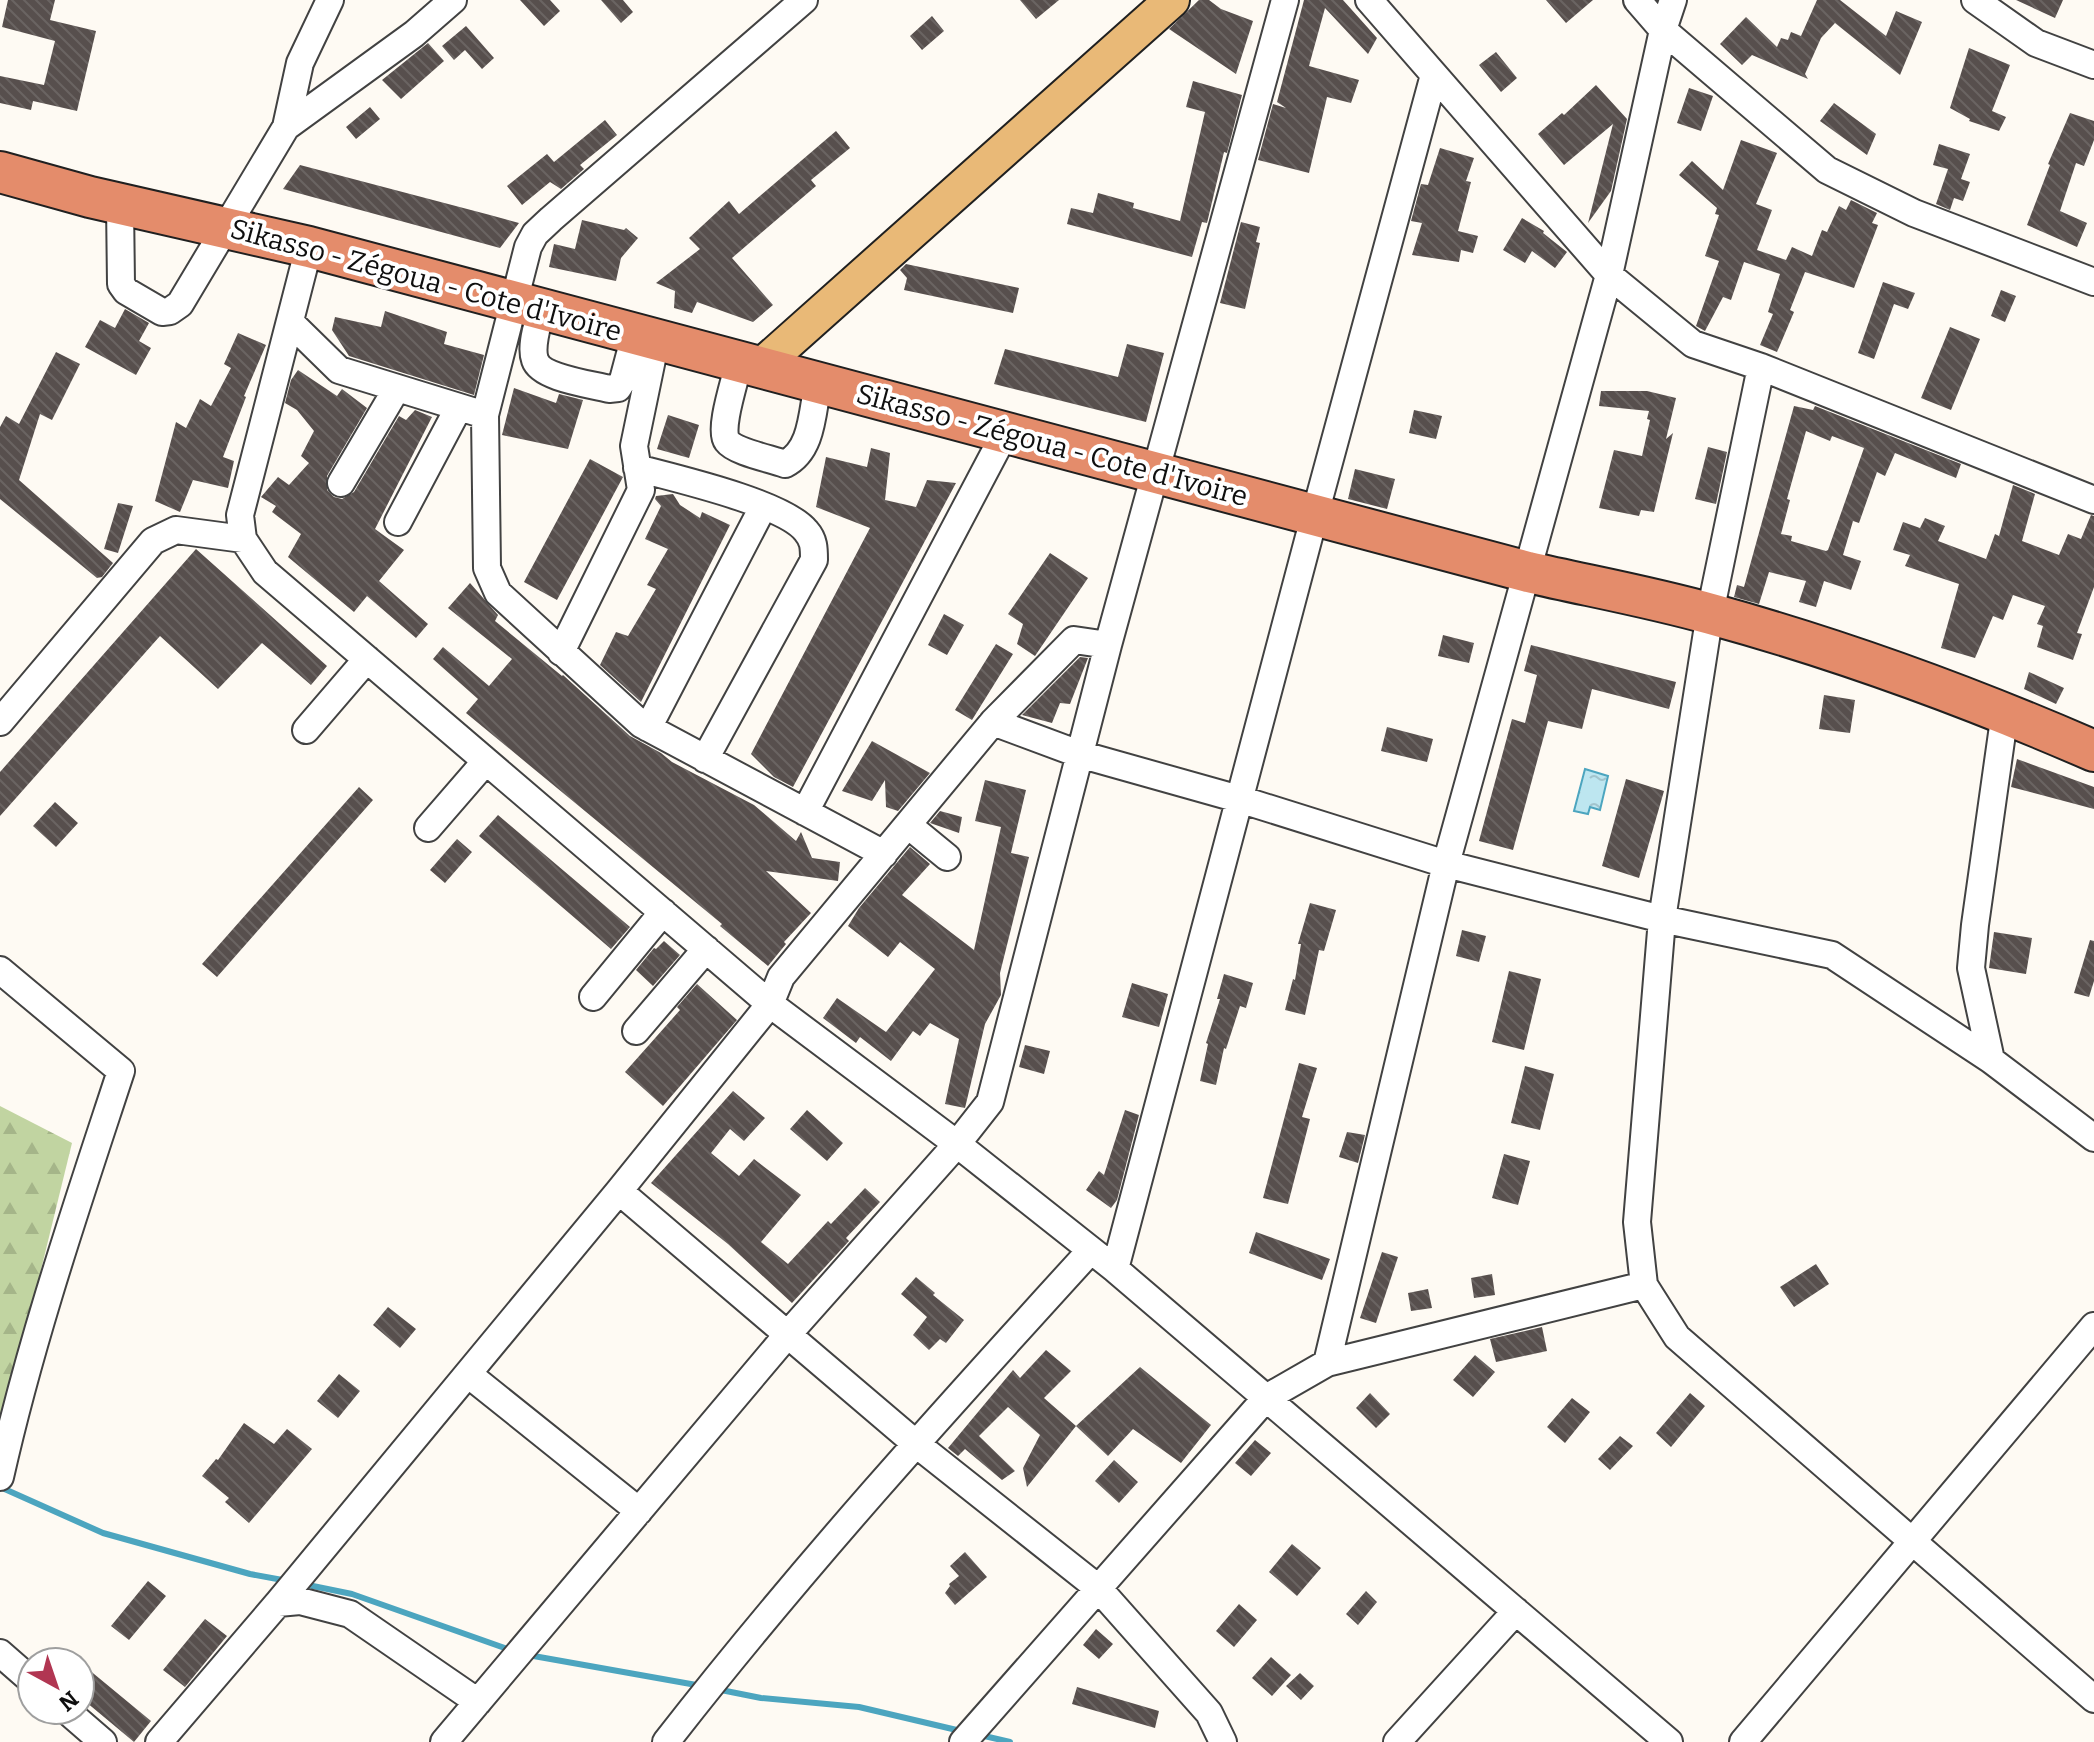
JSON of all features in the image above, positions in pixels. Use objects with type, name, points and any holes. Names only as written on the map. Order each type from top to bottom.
[{"type":"highway","name":"Sikasso - Zégoua - Cote d'Ivoire","points":[[0,172],[120,204],[309,247],[1528,572],[1710,613],[1829,650],[2005,712],[2094,751]]},
{"type":"main road","points":[[749,365],[1172,0]]},
{"type":"street","points":[[120,204],[121,284],[126,291],[162,312],[170,311],[180,304],[286,127],[300,63],[330,0]]},
{"type":"street","points":[[286,127],[414,34],[453,0]]},
{"type":"street","points":[[646,337],[618,388],[609,389],[544,372],[535,361],[528,306],[528,247],[535,234],[804,0]]},
{"type":"street","points":[[444,1742],[788,1334],[957,1144],[990,1102],[1154,472],[1285,0]]},
{"type":"street","points":[[1369,0],[1609,275],[1693,344],[1761,367],[2094,500]]},
{"type":"street","points":[[1637,0],[1663,30],[1827,170],[1914,213],[2094,282]]},
{"type":"street","points":[[1327,1363],[1446,864],[1609,275],[1663,30],[1673,0]]},
{"type":"street","points":[[1975,0],[2036,43],[2094,65]]},
{"type":"street","points":[[1115,1269],[1434,75]]},
{"type":"street","points":[[309,247],[240,515],[243,539],[265,572],[770,1004],[957,1144],[1115,1269],[1669,1742]]},
{"type":"street","points":[[528,306],[485,415],[487,568],[498,593],[648,728],[884,854]]},
{"type":"street","points":[[290,322],[339,370],[485,415]]},
{"type":"street","points":[[561,652],[641,490],[634,446],[646,337]]},
{"type":"street","points":[[749,365],[723,430],[727,441],[738,448],[785,464],[805,448],[818,384]]},
{"type":"street","points":[[1761,367],[1710,613],[1662,919],[1637,1222],[1644,1285],[1677,1337],[2094,1699]]},
{"type":"street","points":[[341,483],[397,388]]},
{"type":"street","points":[[398,522],[459,407]]},
{"type":"street","points":[[805,812],[1005,433]]},
{"type":"street","points":[[637,468],[738,496],[790,518],[805,529],[814,543],[814,560],[705,759]]},
{"type":"street","points":[[648,728],[763,507]]},
{"type":"street","points":[[0,722],[153,541],[176,530],[243,539]]},
{"type":"street","points":[[159,1742],[619,1191],[770,1004],[781,977],[993,722],[1074,640],[1108,645]]},
{"type":"street","points":[[306,730],[367,659]]},
{"type":"street","points":[[1991,1060],[1971,968],[2005,712]]},
{"type":"street","points":[[993,722],[1079,754],[1239,799],[1446,864],[1662,919],[1832,955],[1991,1060],[2094,1138]]},
{"type":"street","points":[[428,828],[486,761]]},
{"type":"street","points":[[908,825],[947,857]]},
{"type":"street","points":[[593,997],[663,912]]},
{"type":"street","points":[[636,1031],[706,949]]},
{"type":"street","points":[[0,970],[121,1071],[67,1237],[13,1419],[0,1477]]},
{"type":"street","points":[[619,1191],[915,1443],[1098,1588],[1209,1713],[1223,1742]]},
{"type":"street","points":[[666,1742],[915,1443],[1091,1250]]},
{"type":"street","points":[[963,1742],[1266,1398],[1327,1363],[1644,1285]]},
{"type":"street","points":[[1743,1742],[2094,1326]]},
{"type":"street","points":[[468,1374],[639,1511]]},
{"type":"street","points":[[278,1603],[300,1601],[350,1614],[478,1702]]},
{"type":"street","points":[[1397,1742],[1516,1611]]},
{"type":"street","points":[[0,1653],[16,1667]]},
{"type":"street","points":[[84,1726],[103,1742]]},
{"type":"green space","points":[[0,1106],[72,1143],[0,1437]]},
{"type":"water","points":[[1585,769],[1608,776],[1600,810],[1590,807],[1588,814],[1574,811]]},
{"type":"building","points":[[8,0],[55,0],[50,20],[96,31],[77,111],[33,101],[31,110],[0,103],[0,76],[44,85],[55,41],[2,27]]},
{"type":"building","points":[[520,0],[550,0],[560,11],[544,26]]},
{"type":"building","points":[[601,0],[623,0],[633,12],[621,23]]},
{"type":"building","points":[[1020,0],[1059,0],[1036,19]]},
{"type":"building","points":[[1199,0],[1209,0],[1221,9],[1253,21],[1236,74],[1169,29]]},
{"type":"building","points":[[1304,0],[1343,0],[1377,38],[1368,54],[1325,8],[1309,66],[1359,80],[1351,103],[1327,97],[1309,173],[1258,160],[1273,104],[1286,108],[1277,102]]},
{"type":"building","points":[[1546,0],[1593,0],[1566,23]]},
{"type":"building","points":[[1817,0],[1840,0],[1886,36],[1896,11],[1922,22],[1900,75],[1835,23],[1821,38],[1805,74],[1808,79],[1752,55],[1742,65],[1720,44],[1746,17],[1777,47],[1781,38],[1788,40],[1791,32],[1801,36]]},
{"type":"building","points":[[2016,0],[2063,0],[2055,18]]},
{"type":"building","points":[[932,16],[944,31],[922,50],[910,36]]},
{"type":"building","points":[[466,26],[494,58],[482,69],[465,50],[454,60],[442,46]]},
{"type":"building","points":[[428,43],[444,61],[401,99],[382,80]]},
{"type":"building","points":[[1969,48],[2010,65],[1992,111],[2006,117],[1999,131],[1969,121],[1950,108]]},
{"type":"building","points":[[1496,52],[1517,78],[1501,92],[1479,65]]},
{"type":"building","points":[[1193,81],[1242,95],[1207,223],[1202,222],[1192,257],[1067,224],[1071,208],[1093,213],[1098,193],[1134,203],[1133,208],[1180,221],[1205,112],[1186,107]]},
{"type":"building","points":[[1596,85],[1627,119],[1611,191],[1588,223],[1613,124],[1564,165],[1538,134]]},
{"type":"building","points":[[1689,88],[1713,96],[1701,131],[1677,123]]},
{"type":"building","points":[[1834,103],[1876,134],[1867,155],[1820,121]]},
{"type":"building","points":[[370,107],[380,119],[356,139],[346,127]]},
{"type":"building","points":[[2070,113],[2094,121],[2094,140],[2084,166],[2076,163],[2060,211],[2087,223],[2077,247],[2027,225]]},
{"type":"building","points":[[605,120],[617,135],[580,165],[584,169],[561,189],[550,182],[522,205],[507,186],[547,154],[554,162]]},
{"type":"building","points":[[836,131],[850,148],[811,180],[816,186],[732,258],[773,305],[753,322],[697,302],[692,313],[674,308],[675,291],[656,283],[700,249],[689,238],[729,201],[739,214]]},
{"type":"building","points":[[1741,140],[1777,153],[1756,204],[1772,210],[1757,250],[1786,260],[1792,247],[1812,256],[1822,230],[1827,232],[1839,206],[1846,210],[1851,200],[1877,213],[1872,223],[1878,225],[1854,288],[1805,272],[1790,310],[1794,312],[1777,352],[1760,345],[1773,314],[1768,312],[1780,274],[1744,262],[1731,300],[1723,297],[1705,331],[1696,326],[1719,261],[1705,256],[1719,215],[1715,214],[1717,208],[1679,175],[1692,161],[1723,190]]},
{"type":"building","points":[[1939,144],[1970,154],[1961,179],[1970,182],[1963,201],[1954,198],[1950,210],[1936,204],[1948,169],[1933,165]]},
{"type":"building","points":[[1440,148],[1474,158],[1466,181],[1471,182],[1458,231],[1478,236],[1473,253],[1461,250],[1459,262],[1412,255],[1422,223],[1411,221],[1421,184],[1428,185]]},
{"type":"building","points":[[300,165],[519,223],[500,248],[283,189]]},
{"type":"building","points":[[1522,218],[1544,231],[1567,252],[1555,268],[1532,251],[1525,263],[1503,250]]},
{"type":"building","points":[[582,220],[626,228],[638,238],[621,258],[616,281],[549,267],[554,244],[575,249]]},
{"type":"building","points":[[1241,222],[1260,227],[1256,242],[1260,243],[1245,309],[1220,303]]},
{"type":"building","points":[[906,264],[1019,288],[1013,313],[904,290],[907,278],[900,270]]},
{"type":"building","points":[[1883,282],[1915,293],[1908,309],[1894,304],[1874,359],[1858,353]]},
{"type":"building","points":[[2001,290],[2016,296],[2005,322],[1991,316]]},
{"type":"building","points":[[125,309],[149,323],[139,341],[151,348],[136,375],[85,347],[100,320],[115,328]]},
{"type":"building","points":[[385,311],[447,332],[444,344],[484,355],[474,395],[349,356],[332,330],[335,317],[381,327]]},
{"type":"building","points":[[1950,327],[1980,339],[1951,410],[1921,398]]},
{"type":"building","points":[[238,333],[266,345],[223,457],[234,461],[228,488],[193,480],[180,512],[155,501],[176,422],[186,428],[200,399],[211,406],[231,368],[224,364]]},
{"type":"building","points":[[1127,344],[1164,353],[1146,422],[994,384],[1005,349],[1118,377]]},
{"type":"building","points":[[56,352],[80,364],[52,420],[40,414],[19,480],[113,563],[102,577],[97,578],[0,499],[0,427],[6,416],[19,424]]},
{"type":"building","points":[[298,370],[337,396],[342,389],[367,408],[327,476],[327,490],[334,497],[342,499],[354,492],[399,416],[406,420],[415,410],[432,417],[375,529],[404,550],[379,581],[428,624],[416,638],[367,596],[354,612],[288,557],[301,534],[272,512],[276,506],[261,497],[278,477],[289,485],[309,463],[301,456],[314,431],[297,410],[285,403],[291,380]]},
{"type":"building","points":[[514,388],[556,403],[559,394],[583,400],[568,449],[502,435]]},
{"type":"building","points":[[1601,391],[1647,391],[1676,398],[1666,439],[1673,433],[1654,512],[1641,510],[1639,516],[1599,508],[1614,450],[1642,456],[1650,420],[1647,419],[1649,411],[1599,406]]},
{"type":"building","points":[[1794,406],[1813,410],[1815,406],[1961,464],[1956,478],[1895,453],[1885,476],[1877,472],[1859,523],[1853,521],[1843,555],[1861,561],[1851,590],[1824,581],[1816,607],[1799,602],[1806,581],[1769,572],[1759,604],[1734,597],[1737,585],[1744,587]],"holes":[[[1806,431],[1830,441],[1832,436],[1864,448],[1826,551],[1791,541],[1792,536],[1781,534],[1790,500],[1787,499]]]},
{"type":"building","points":[[1414,410],[1442,416],[1436,439],[1409,433]]},
{"type":"building","points":[[668,415],[699,425],[689,458],[657,449]]},
{"type":"building","points":[[1708,447],[1727,452],[1716,504],[1695,499]]},
{"type":"building","points":[[871,448],[890,453],[885,500],[916,507],[927,480],[956,483],[793,787],[774,777],[751,754],[870,528],[816,507],[826,457],[867,467]]},
{"type":"building","points":[[590,459],[623,477],[557,600],[524,582]]},
{"type":"building","points":[[1355,469],[1395,479],[1387,509],[1348,499]]},
{"type":"building","points":[[2013,485],[2035,494],[2022,541],[2059,555],[2068,534],[2081,539],[2091,515],[2094,516],[2094,587],[2077,633],[2082,634],[2073,660],[2037,647],[2043,626],[2037,624],[2045,606],[2013,595],[2003,620],[1993,616],[1975,658],[1941,648],[1959,584],[1905,566],[1910,555],[1893,550],[1903,522],[1920,528],[1925,518],[1945,526],[1938,541],[1986,559],[1995,534],[1999,536]]},
{"type":"building","points":[[673,494],[680,505],[700,518],[702,512],[730,525],[641,702],[600,665],[616,632],[628,636],[656,589],[647,585],[668,549],[645,539],[661,506],[656,496]]},
{"type":"building","points":[[118,503],[133,506],[118,553],[104,549]]},
{"type":"building","points":[[196,549],[327,666],[311,685],[262,643],[218,689],[160,636],[0,816],[0,772]]},
{"type":"building","points":[[1050,553],[1088,578],[1035,656],[1017,644],[1023,624],[1008,614]]},
{"type":"building","points":[[470,583],[498,615],[495,621],[563,675],[630,736],[754,805],[796,841],[801,832],[812,858],[840,862],[838,881],[766,871],[811,913],[784,942],[786,944],[768,966],[720,926],[722,924],[466,713],[478,699],[433,659],[443,647],[489,686],[512,659],[448,608]]},
{"type":"building","points":[[944,614],[964,625],[947,655],[928,645]]},
{"type":"building","points":[[1443,635],[1474,643],[1469,663],[1438,656]]},
{"type":"building","points":[[996,644],[1013,654],[972,720],[955,710]]},
{"type":"building","points":[[1531,645],[1676,682],[1669,709],[1592,689],[1582,729],[1548,721],[1513,850],[1479,841],[1512,719],[1525,723],[1537,675],[1524,671]]},
{"type":"building","points":[[1080,657],[1088,658],[1070,704],[1060,703],[1052,723],[1022,715]]},
{"type":"building","points":[[2029,672],[2064,688],[2056,704],[2024,689]]},
{"type":"building","points":[[1824,695],[1855,700],[1850,733],[1819,729]]},
{"type":"building","points":[[1387,727],[1433,739],[1427,762],[1381,751]]},
{"type":"building","points":[[872,741],[930,773],[898,811],[886,807],[885,780],[872,801],[842,791]]},
{"type":"building","points":[[2017,759],[2094,787],[2094,809],[2011,787]]},
{"type":"building","points":[[1626,779],[1664,791],[1639,878],[1602,866]]},
{"type":"building","points":[[985,780],[1026,790],[1011,853],[1029,857],[1000,973],[1001,995],[985,1024],[965,1108],[945,1104],[959,1039],[930,1023],[920,1036],[913,1031],[891,1061],[860,1037],[856,1043],[823,1018],[837,998],[886,1032],[935,969],[900,942],[888,957],[848,926],[859,908],[910,847],[930,864],[902,895],[974,950],[1001,827],[975,821]]},
{"type":"building","points":[[359,787],[373,800],[217,977],[202,964]]},
{"type":"building","points":[[55,802],[78,823],[56,847],[33,826]]},
{"type":"building","points":[[940,811],[962,817],[959,833],[930,823]]},
{"type":"building","points":[[498,815],[630,927],[611,949],[479,836]]},
{"type":"building","points":[[457,839],[472,852],[445,883],[430,870]]},
{"type":"building","points":[[1310,903],[1336,910],[1324,951],[1319,950],[1305,1015],[1285,1010],[1295,980],[1301,944],[1298,944]]},
{"type":"building","points":[[1462,930],[1486,936],[1479,962],[1456,956]]},
{"type":"building","points":[[1994,932],[2032,938],[2026,974],[1989,968]]},
{"type":"building","points":[[2090,940],[2094,941],[2094,981],[2089,997],[2074,993]]},
{"type":"building","points":[[664,941],[680,955],[653,986],[636,970]]},
{"type":"building","points":[[1509,971],[1541,979],[1524,1050],[1492,1042]]},
{"type":"building","points":[[1224,974],[1253,983],[1246,1008],[1240,1006],[1224,1048],[1216,1085],[1200,1081],[1206,1043],[1220,999],[1217,999]]},
{"type":"building","points":[[1132,983],[1168,994],[1159,1027],[1122,1017]]},
{"type":"building","points":[[697,984],[737,1020],[663,1106],[625,1072],[680,1010],[677,1007]]},
{"type":"building","points":[[1025,1045],[1050,1051],[1044,1074],[1019,1067]]},
{"type":"building","points":[[1299,1063],[1317,1068],[1302,1117],[1310,1119],[1288,1204],[1263,1198]]},
{"type":"building","points":[[1525,1066],[1554,1074],[1540,1130],[1511,1123]]},
{"type":"building","points":[[733,1091],[765,1118],[744,1141],[730,1129],[711,1153],[739,1176],[754,1159],[801,1195],[761,1242],[788,1264],[828,1221],[831,1224],[865,1188],[880,1202],[792,1303],[728,1244],[651,1183]]},
{"type":"building","points":[[807,1110],[843,1143],[827,1161],[790,1129]]},
{"type":"building","points":[[1125,1110],[1139,1115],[1117,1200],[1111,1208],[1086,1190],[1099,1171],[1104,1175]]},
{"type":"building","points":[[1347,1132],[1365,1135],[1358,1163],[1339,1157]]},
{"type":"building","points":[[1504,1154],[1530,1161],[1518,1205],[1492,1198]]},
{"type":"building","points":[[1256,1232],[1330,1259],[1322,1280],[1249,1253]]},
{"type":"building","points":[[1382,1252],[1398,1257],[1376,1323],[1360,1318]]},
{"type":"building","points":[[1816,1264],[1829,1284],[1794,1307],[1780,1287]]},
{"type":"building","points":[[1492,1274],[1495,1295],[1474,1298],[1471,1278]]},
{"type":"building","points":[[916,1277],[964,1320],[946,1343],[940,1339],[929,1350],[913,1335],[927,1317],[901,1294]]},
{"type":"building","points":[[1428,1289],[1432,1308],[1411,1311],[1408,1293]]},
{"type":"building","points":[[388,1307],[416,1329],[400,1348],[373,1325]]},
{"type":"building","points":[[1542,1327],[1547,1351],[1496,1362],[1490,1339]]},
{"type":"building","points":[[1046,1350],[1071,1371],[1044,1398],[1076,1426],[1027,1487],[1023,1468],[1040,1435],[1008,1407],[979,1436],[1015,1471],[1002,1480],[965,1449],[958,1456],[948,1448],[1013,1370],[1020,1378]]},
{"type":"building","points":[[1475,1355],[1495,1372],[1473,1397],[1453,1380]]},
{"type":"building","points":[[1140,1367],[1211,1425],[1181,1463],[1133,1429],[1108,1456],[1076,1426]]},
{"type":"building","points":[[339,1374],[360,1391],[338,1418],[317,1401]]},
{"type":"building","points":[[1370,1393],[1390,1414],[1376,1428],[1356,1408]]},
{"type":"building","points":[[1690,1393],[1705,1406],[1671,1447],[1656,1433]]},
{"type":"building","points":[[1572,1398],[1590,1412],[1565,1443],[1547,1427]]},
{"type":"building","points":[[244,1423],[274,1444],[287,1429],[312,1449],[249,1523],[225,1502],[229,1498],[202,1476],[218,1460]]},
{"type":"building","points":[[1620,1436],[1633,1446],[1610,1470],[1598,1459]]},
{"type":"building","points":[[1255,1440],[1271,1453],[1251,1476],[1235,1463]]},
{"type":"building","points":[[1114,1460],[1138,1482],[1119,1503],[1095,1481]]},
{"type":"building","points":[[1292,1544],[1321,1568],[1297,1596],[1269,1572]]},
{"type":"building","points":[[965,1552],[987,1577],[955,1605],[945,1593],[949,1584],[959,1576],[950,1566]]},
{"type":"building","points":[[148,1581],[166,1596],[129,1640],[111,1626]]},
{"type":"building","points":[[1366,1591],[1377,1602],[1358,1625],[1346,1614]]},
{"type":"building","points":[[1239,1604],[1257,1620],[1234,1647],[1216,1631]]},
{"type":"building","points":[[205,1619],[227,1636],[185,1687],[163,1670]]},
{"type":"building","points":[[1096,1629],[1113,1644],[1099,1659],[1083,1645]]},
{"type":"building","points":[[1271,1657],[1291,1675],[1272,1696],[1252,1678]]},
{"type":"building","points":[[1300,1673],[1314,1686],[1301,1700],[1286,1686]]},
{"type":"building","points":[[96,1676],[151,1721],[134,1742],[96,1710]]},
{"type":"building","points":[[1077,1687],[1159,1711],[1155,1728],[1072,1704]]},
{"type":"waterway","points":[[0,1487],[103,1533],[250,1574],[288,1581]]},
{"type":"waterway","points":[[303,1584],[352,1594],[513,1651]]},
{"type":"waterway","points":[[528,1655],[702,1686]]},
{"type":"waterway","points":[[716,1689],[761,1698],[859,1707],[961,1731]]},
{"type":"waterway","points":[[980,1735],[1010,1742]]}]
